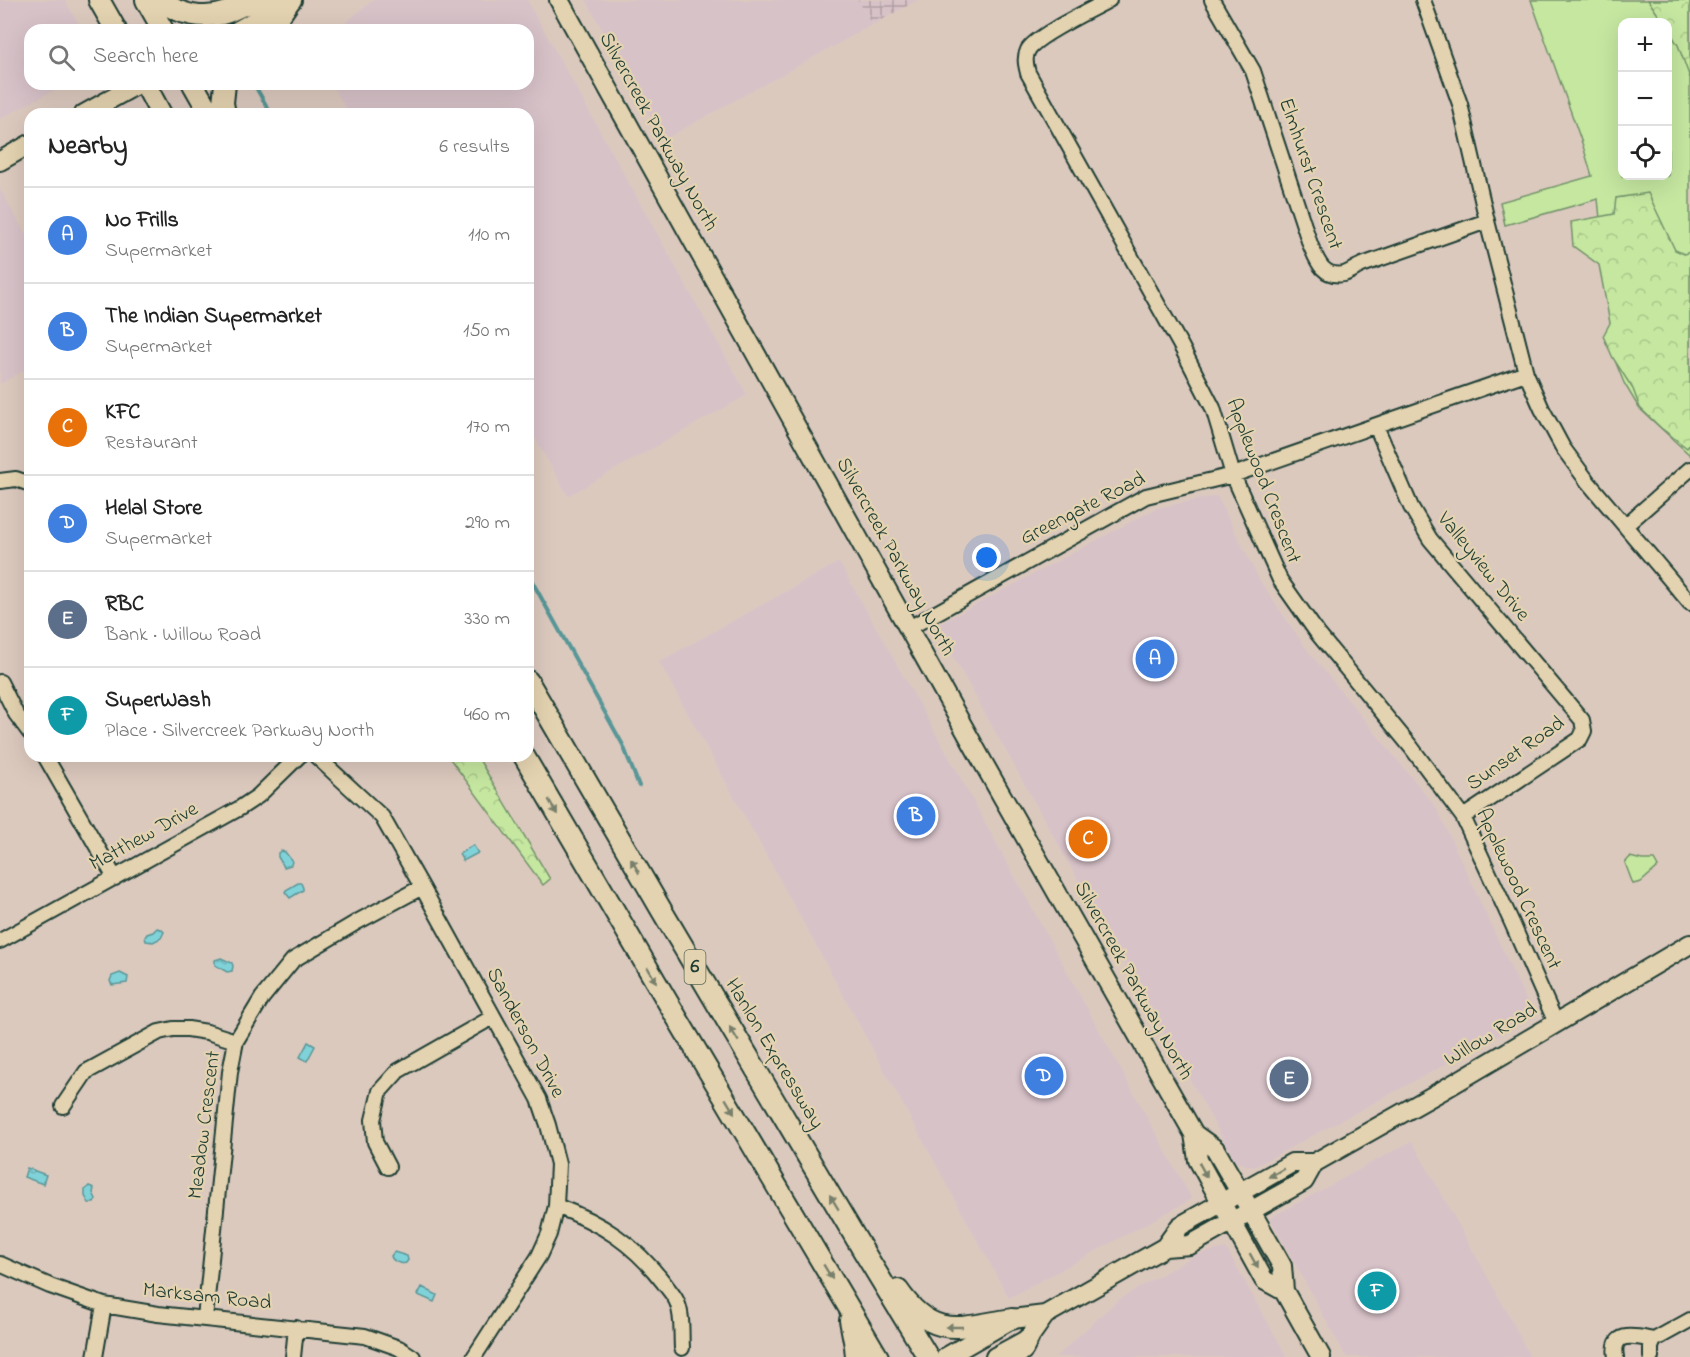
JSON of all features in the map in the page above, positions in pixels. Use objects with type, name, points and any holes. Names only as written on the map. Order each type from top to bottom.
[{"type":"highway","points":[[99,0],[113,24]]},
{"type":"highway","points":[[146,0],[160,24]]},
{"type":"highway","points":[[161,0],[183,13],[200,17],[226,12],[248,3],[290,1]]},
{"type":"highway","points":[[274,24],[290,1]]},
{"type":"highway","points":[[148,90],[158,108]]},
{"type":"highway","points":[[196,90],[207,108]]},
{"type":"highway","points":[[224,90],[224,108]]},
{"type":"highway","name":"Hanlon Expressway","points":[[534,691],[656,902],[928,1357]]},
{"type":"highway","name":"6","points":[[528,762],[878,1357]]},
{"type":"highway","points":[[864,1252],[883,1266],[904,1298],[923,1317],[945,1327],[968,1327],[1012,1319]]},
{"type":"highway","points":[[846,1302],[856,1357]]},
{"type":"highway","points":[[1014,1357],[1023,1349],[1028,1339]]},
{"type":"main road","name":"Silvercreek Parkway North","points":[[559,0],[997,786],[1194,1134],[1198,1160],[1264,1280],[1284,1292]]},
{"type":"main road","points":[[249,24],[290,1]]},
{"type":"main road","points":[[95,108],[127,90]]},
{"type":"main road","points":[[0,161],[24,147]]},
{"type":"main road","name":"Willow Road","points":[[946,1357],[1012,1319],[1045,1315],[1165,1247],[1180,1226],[1221,1202],[1292,1163],[1314,1163],[1690,944]]},
{"type":"main road","name":"Silvercreek Parkway North","points":[[1194,1134],[1215,1149],[1251,1211],[1282,1266],[1284,1292],[1321,1357]]},
{"type":"main road","name":"Willow Road","points":[[1165,1247],[1190,1245],[1251,1211],[1304,1181],[1314,1163]]},
{"type":"main road","name":"Willow Road","points":[[995,1357],[1028,1339],[1045,1315]]},
{"type":"street","name":"Applewood Crescent","points":[[1108,0],[1040,38],[1029,49],[1025,60],[1034,83],[1181,346],[1213,408],[1233,475],[1280,580],[1318,634],[1411,747],[1463,817],[1556,1023]]},
{"type":"street","name":"Elmhurst Crescent","points":[[1212,0],[1252,71],[1319,266],[1330,273],[1344,274],[1362,265],[1487,221]]},
{"type":"street","points":[[1424,0],[1460,104],[1526,373],[1542,410],[1563,448],[1588,482],[1690,603]]},
{"type":"street","name":"Greengate Road","points":[[909,628],[1146,496],[1233,475],[1526,373]]},
{"type":"street","name":"Valleyview Drive","points":[[1376,426],[1411,507],[1431,539],[1582,720]]},
{"type":"street","points":[[1625,526],[1690,469]]},
{"type":"street","points":[[0,481],[16,479],[24,482]]},
{"type":"street","points":[[0,682],[24,725]]},
{"type":"street","name":"Sunset Road","points":[[1463,817],[1580,739],[1584,731],[1582,720]]},
{"type":"street","points":[[48,762],[115,878]]},
{"type":"street","name":"Matthew Drive","points":[[0,941],[240,808],[258,796],[294,762]]},
{"type":"street","name":"Sanderson Drive","points":[[322,762],[382,817],[539,1099],[558,1164],[556,1206],[549,1234],[539,1256],[474,1357]]},
{"type":"street","name":"Meadow Crescent","points":[[205,1318],[230,1072],[236,1041],[262,998],[293,960],[422,886]]},
{"type":"street","points":[[388,1167],[375,1142],[373,1120],[380,1091],[398,1071],[493,1017]]},
{"type":"street","points":[[63,1106],[86,1072],[159,1032],[188,1029],[236,1041]]},
{"type":"street","points":[[556,1206],[585,1217],[620,1238],[652,1268],[677,1300],[681,1315],[682,1348]]},
{"type":"street","name":"Marksam Road","points":[[0,1264],[50,1287],[104,1305],[159,1314],[365,1336],[399,1348],[413,1357]]},
{"type":"street","points":[[94,1357],[104,1305]]},
{"type":"street","points":[[1651,1357],[1654,1340],[1690,1320]]},
{"type":"street","points":[[293,1357],[296,1328]]},
{"type":"street","points":[[1616,1357],[1615,1349],[1618,1341],[1624,1337],[1654,1340]]},
{"type":"shaded area","points":[[0,0],[65,0],[79,24],[24,24],[24,90],[54,90],[0,119]]},
{"type":"shaded area","points":[[373,0],[527,0],[747,395],[568,496],[534,436],[534,108],[346,108],[335,90],[534,90],[534,24],[344,24]]},
{"type":"shaded area","points":[[586,0],[858,0],[872,25],[663,140]]},
{"type":"shaded area","points":[[858,0],[918,0],[872,25]]},
{"type":"shaded area","points":[[0,189],[24,231],[24,370],[0,384]]},
{"type":"shaded area","points":[[1217,496],[1260,581],[1308,651],[1436,807],[1534,1017],[1254,1167],[1236,1162],[936,626],[1157,508]]},
{"type":"shaded area","points":[[839,562],[1192,1199],[1009,1298],[659,662]]},
{"type":"shaded area","points":[[1412,1141],[1530,1357],[1346,1357],[1270,1218]]},
{"type":"shaded area","points":[[1226,1248],[1287,1357],[1056,1357],[1118,1300],[1195,1255]]},
{"type":"green space","points":[[1531,0],[1690,0],[1690,455],[1639,408],[1624,383],[1614,358],[1598,199],[1505,225],[1500,202],[1592,176]]},
{"type":"green space","points":[[1648,0],[1690,0],[1690,78],[1672,35],[1672,18],[1660,18]]},
{"type":"green space","points":[[1648,193],[1675,250],[1684,254],[1690,252],[1690,444],[1687,448],[1640,408],[1633,389],[1613,358],[1603,336],[1610,323],[1599,265],[1573,246],[1571,222],[1614,214],[1616,198]]},
{"type":"green space","points":[[452,762],[481,762],[550,879],[543,885]]},
{"type":"green space","points":[[1630,857],[1654,860],[1658,867],[1641,882],[1633,884],[1625,863]]},
{"type":"water","points":[[473,845],[478,853],[463,861],[459,854]]},
{"type":"water","points":[[281,851],[285,852],[292,861],[291,865],[284,867],[278,857]]},
{"type":"water","points":[[301,883],[303,890],[290,898],[286,890]]},
{"type":"water","points":[[157,928],[164,932],[161,938],[153,942],[146,941],[147,934]]},
{"type":"water","points":[[221,958],[232,963],[232,971],[227,972],[215,965],[215,960]]},
{"type":"water","points":[[120,973],[128,977],[127,983],[112,985],[110,981],[112,976]]},
{"type":"water","points":[[308,1042],[315,1046],[307,1061],[300,1057]]},
{"type":"water","points":[[27,1168],[46,1175],[43,1184],[24,1177]]},
{"type":"water","points":[[89,1186],[94,1188],[93,1193],[96,1199],[94,1203],[89,1203],[85,1196],[85,1190]]},
{"type":"water","points":[[394,1252],[407,1256],[406,1263],[399,1263],[393,1259],[391,1256]]},
{"type":"water","points":[[422,1287],[437,1295],[434,1302],[418,1295]]},
{"type":"waterway","points":[[257,90],[268,108]]},
{"type":"waterway","points":[[534,585],[623,745],[639,786]]},
{"type":"place","name":"No Frills","points":[[1155,659]]},
{"type":"place","name":"The Indian Supermarket","points":[[916,816]]},
{"type":"place","name":"KFC","points":[[1088,839]]},
{"type":"place","name":"Helal Store","points":[[1044,1076]]},
{"type":"place","name":"RBC","points":[[1289,1079]]},
{"type":"place","name":"SuperWash","points":[[1377,1291]]}]
